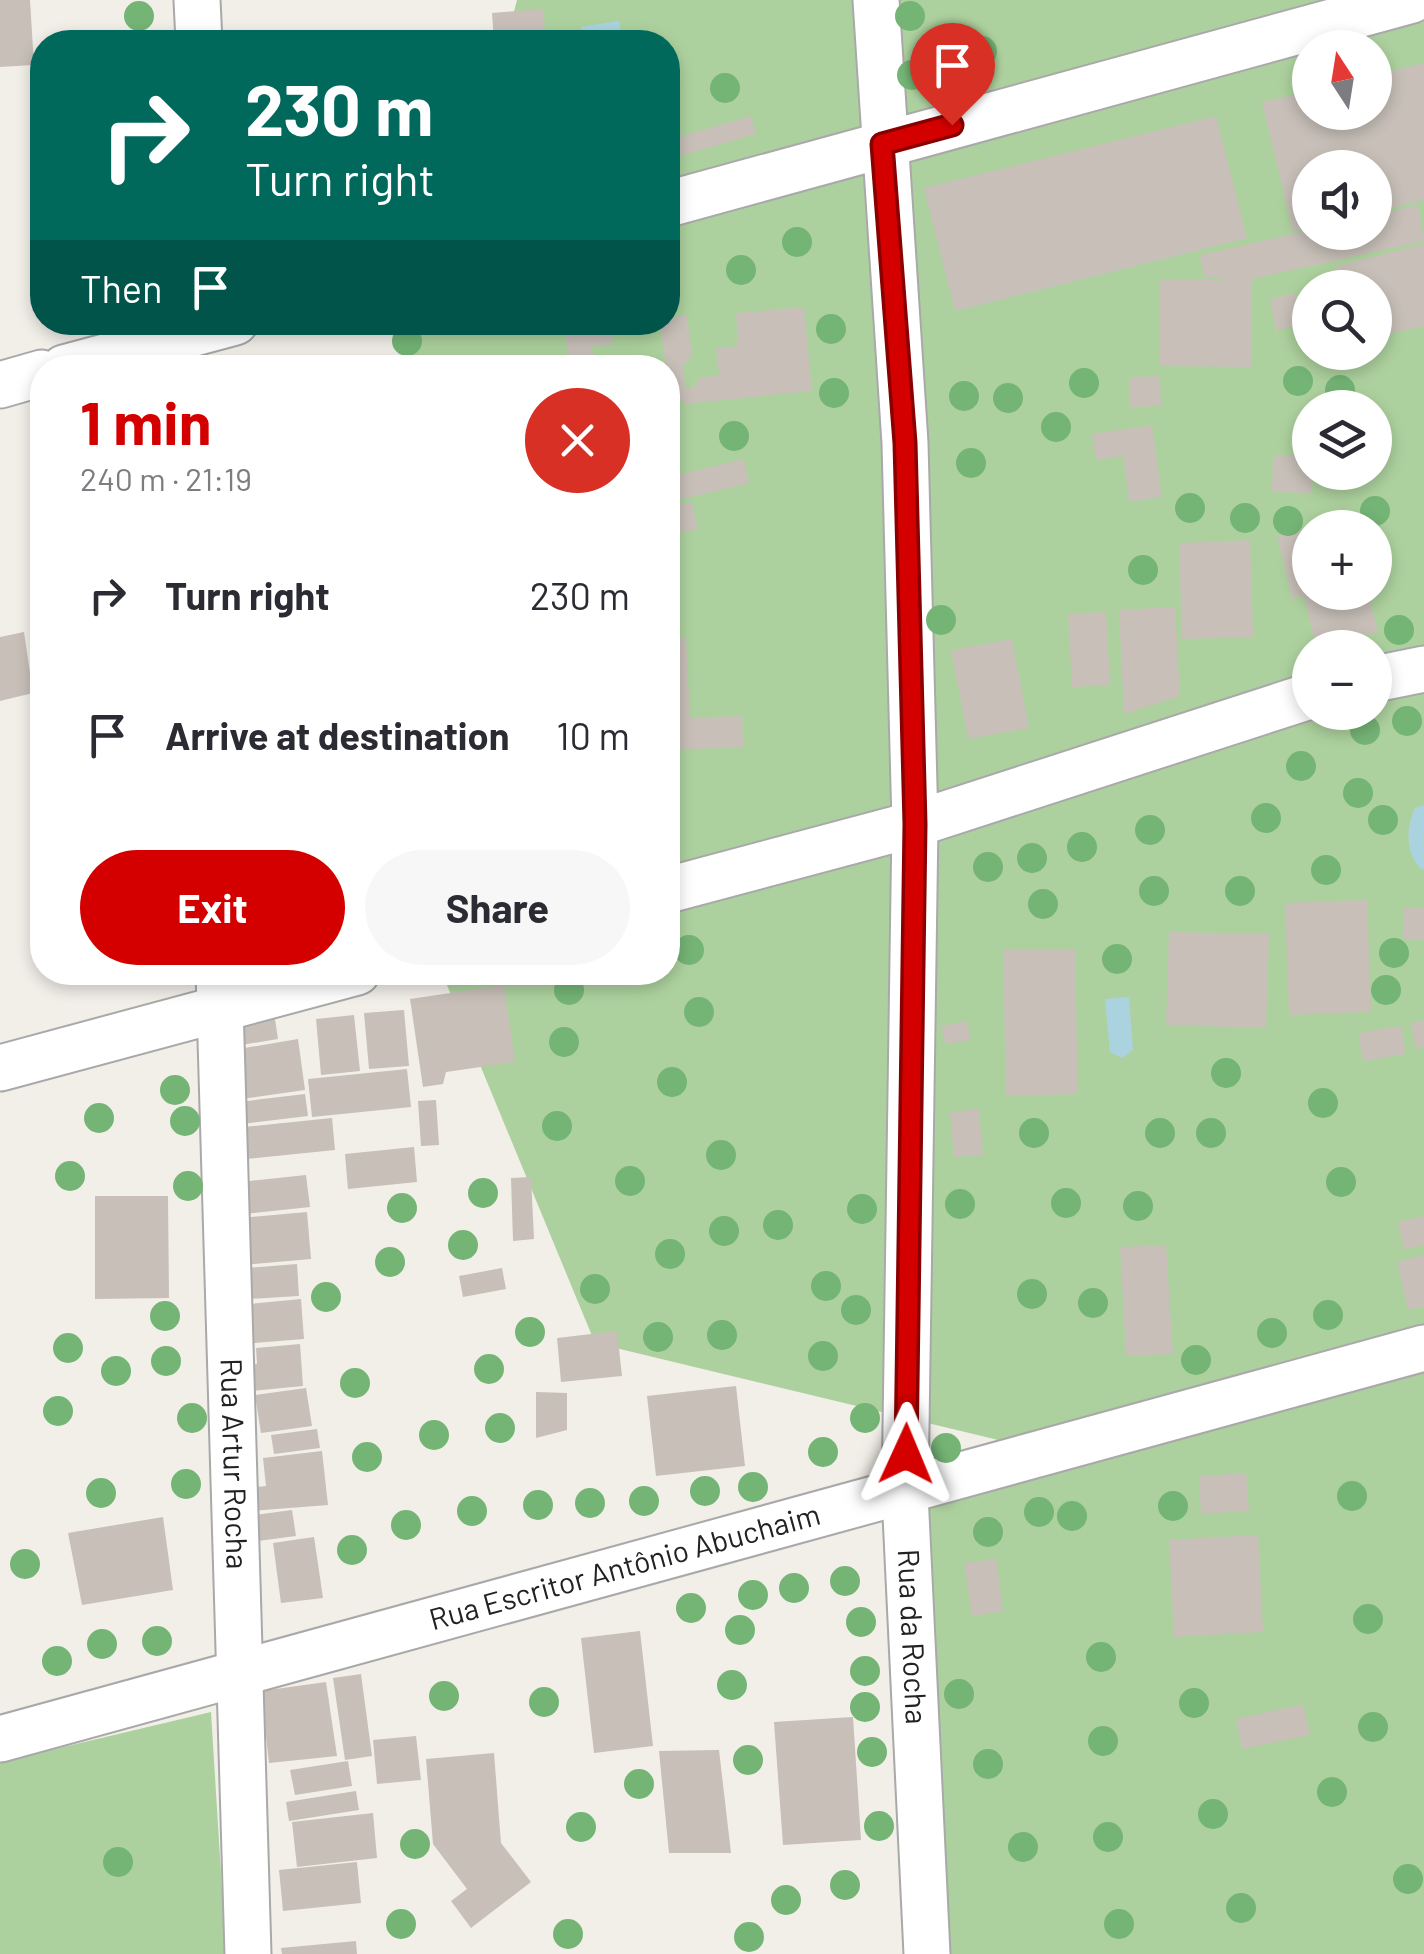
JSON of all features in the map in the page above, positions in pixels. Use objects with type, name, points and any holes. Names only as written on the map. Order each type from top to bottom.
[{"type":"street","points":[[196,0],[198,30]]},
{"type":"street","name":"Rua da Rocha","points":[[876,0],[882,144],[905,443],[915,824],[905,1494],[927,1954]]},
{"type":"street","points":[[680,201],[1412,0]]},
{"type":"street","points":[[123,355],[214,335]]},
{"type":"street","points":[[0,386],[30,377]]},
{"type":"street","points":[[1392,676],[1424,669]]},
{"type":"street","points":[[680,887],[915,824],[1292,702]]},
{"type":"street","points":[[0,1068],[220,990],[258,985]]},
{"type":"street","name":"Rua Artur Rocha","points":[[220,990],[248,1954]]},
{"type":"street","name":"Rua Escritor Antônio Abuchaim","points":[[0,1739],[905,1494],[1424,1348]]},
{"type":"green space","points":[[517,0],[1424,0],[1424,1954],[951,1954],[921,1501],[1048,1452],[595,1343],[447,985],[680,985],[680,355],[404,355],[410,335],[680,335],[680,30],[509,30]]},
{"type":"green space","points":[[211,1712],[226,1954],[0,1954],[0,1762]]},
{"type":"water","points":[[619,21],[620,30],[582,30],[581,27]]},
{"type":"water","points":[[1424,805],[1421,869],[1412,855],[1409,831],[1415,808]]},
{"type":"water","points":[[1129,997],[1133,1050],[1122,1058],[1110,1052],[1105,999]]},
{"type":"building","points":[[0,0],[30,0],[30,65],[0,67]]},
{"type":"building","points":[[543,9],[545,30],[493,30],[492,13]]},
{"type":"building","points":[[1424,63],[1424,200],[1392,208],[1392,150],[1292,150],[1292,228],[1262,102],[1292,95],[1292,130],[1392,130],[1392,71]]},
{"type":"building","points":[[751,116],[756,134],[680,156],[680,137]]},
{"type":"building","points":[[1216,116],[1247,238],[955,311],[924,188]]},
{"type":"building","points":[[1418,205],[1424,241],[1392,248],[1392,211]]},
{"type":"building","points":[[1292,234],[1292,250],[1383,250],[1252,279],[1251,367],[1159,366],[1160,279],[1242,280],[1204,277],[1200,255]]},
{"type":"building","points":[[1424,244],[1424,326],[1392,333],[1392,270],[1337,270],[1336,266]]},
{"type":"building","points":[[1292,294],[1292,327],[1276,331],[1270,299]]},
{"type":"building","points":[[804,307],[812,391],[684,404],[680,399],[680,355],[664,355],[662,335],[680,335],[680,316],[687,315],[692,355],[684,364],[685,388],[695,387],[699,378],[719,375],[716,348],[738,346],[736,313]]},
{"type":"building","points":[[565,335],[612,335],[613,344],[590,347],[594,355],[568,355]]},
{"type":"building","points":[[1160,376],[1161,406],[1129,407],[1129,377]]},
{"type":"building","points":[[1152,425],[1162,497],[1129,502],[1123,456],[1096,460],[1092,434]]},
{"type":"building","points":[[1273,455],[1292,456],[1292,490],[1312,493],[1272,492]]},
{"type":"building","points":[[744,459],[749,483],[680,500],[680,474]]},
{"type":"building","points":[[692,502],[698,529],[680,533],[680,504]]},
{"type":"building","points":[[1292,532],[1292,599],[1277,535]]},
{"type":"building","points":[[1250,540],[1253,637],[1182,639],[1179,543]]},
{"type":"building","points":[[1175,607],[1180,696],[1124,714],[1119,610]]},
{"type":"building","points":[[1307,610],[1372,610],[1378,630],[1312,630]]},
{"type":"building","points":[[1106,612],[1110,685],[1072,687],[1068,614]]},
{"type":"building","points":[[24,632],[30,694],[0,701],[0,637]]},
{"type":"building","points":[[680,637],[686,637],[690,718],[742,716],[743,747],[680,750]]},
{"type":"building","points":[[1012,639],[1029,728],[968,739],[951,650]]},
{"type":"building","points":[[1367,900],[1371,1012],[1289,1015],[1285,903]]},
{"type":"building","points":[[1404,907],[1424,908],[1424,940],[1403,939]]},
{"type":"building","points":[[1169,932],[1269,934],[1266,1028],[1166,1025]]},
{"type":"building","points":[[1075,949],[1078,1094],[1006,1096],[1003,950]]},
{"type":"building","points":[[504,985],[515,1062],[446,1072],[443,1084],[423,1087],[410,999]]},
{"type":"building","points":[[404,1010],[409,1066],[369,1069],[364,1013]]},
{"type":"building","points":[[354,1015],[360,1071],[321,1075],[316,1019]]},
{"type":"building","points":[[275,1019],[278,1039],[235,1046],[232,1025]]},
{"type":"building","points":[[1424,1020],[1424,1047],[1416,1049],[1411,1023]]},
{"type":"building","points":[[967,1021],[971,1040],[945,1044],[941,1026]]},
{"type":"building","points":[[1401,1026],[1406,1054],[1363,1061],[1358,1033]]},
{"type":"building","points":[[298,1039],[305,1090],[228,1101],[227,1051]]},
{"type":"building","points":[[407,1069],[411,1107],[312,1117],[308,1079]]},
{"type":"building","points":[[305,1094],[308,1116],[233,1125],[230,1103]]},
{"type":"building","points":[[436,1100],[439,1145],[421,1146],[418,1101]]},
{"type":"building","points":[[979,1109],[983,1155],[954,1157],[950,1112]]},
{"type":"building","points":[[332,1118],[335,1150],[236,1160],[233,1128]]},
{"type":"building","points":[[414,1147],[417,1182],[348,1189],[345,1154]]},
{"type":"building","points":[[306,1175],[310,1207],[244,1214],[240,1182]]},
{"type":"building","points":[[531,1177],[534,1239],[513,1241],[511,1178]]},
{"type":"building","points":[[95,1196],[168,1196],[169,1298],[95,1299]]},
{"type":"building","points":[[307,1212],[311,1259],[243,1265],[240,1218]]},
{"type":"building","points":[[1424,1216],[1424,1245],[1404,1249],[1398,1222]]},
{"type":"building","points":[[1166,1245],[1173,1354],[1126,1356],[1120,1247]]},
{"type":"building","points":[[1424,1255],[1424,1306],[1408,1310],[1397,1262]]},
{"type":"building","points":[[297,1264],[299,1296],[249,1299],[247,1268]]},
{"type":"building","points":[[502,1268],[506,1289],[463,1297],[459,1276]]},
{"type":"building","points":[[301,1299],[304,1339],[243,1344],[240,1305]]},
{"type":"building","points":[[617,1331],[622,1376],[561,1382],[557,1338]]},
{"type":"building","points":[[300,1344],[303,1386],[251,1391],[248,1365],[257,1364],[256,1348]]},
{"type":"building","points":[[736,1386],[745,1466],[656,1476],[647,1396]]},
{"type":"building","points":[[306,1388],[312,1426],[261,1433],[255,1395]]},
{"type":"building","points":[[536,1392],[567,1393],[567,1430],[536,1438]]},
{"type":"building","points":[[317,1429],[320,1448],[274,1454],[271,1435]]},
{"type":"building","points":[[322,1451],[328,1505],[250,1511],[248,1488],[266,1486],[263,1458]]},
{"type":"building","points":[[1246,1473],[1249,1511],[1201,1514],[1199,1476]]},
{"type":"building","points":[[292,1510],[296,1536],[258,1541],[255,1515]]},
{"type":"building","points":[[163,1517],[173,1590],[82,1605],[68,1533]]},
{"type":"building","points":[[1258,1535],[1263,1632],[1174,1637],[1169,1540]]},
{"type":"building","points":[[314,1537],[323,1598],[281,1603],[273,1543]]},
{"type":"building","points":[[996,1559],[1003,1611],[972,1616],[964,1563]]},
{"type":"building","points":[[640,1631],[653,1746],[594,1753],[581,1638]]},
{"type":"building","points":[[361,1674],[372,1756],[345,1760],[333,1678]]},
{"type":"building","points":[[326,1682],[337,1756],[269,1763],[261,1691]]},
{"type":"building","points":[[1303,1704],[1310,1735],[1242,1749],[1236,1719]]},
{"type":"building","points":[[853,1717],[861,1840],[783,1845],[774,1722]]},
{"type":"building","points":[[416,1736],[421,1780],[377,1784],[373,1740]]},
{"type":"building","points":[[719,1750],[731,1853],[669,1853],[659,1751]]},
{"type":"building","points":[[494,1753],[501,1843],[531,1882],[471,1928],[451,1901],[467,1889],[433,1844],[426,1759]]},
{"type":"building","points":[[348,1761],[352,1786],[295,1795],[290,1770]]},
{"type":"building","points":[[356,1791],[359,1810],[289,1821],[286,1802]]},
{"type":"building","points":[[373,1813],[377,1858],[297,1867],[292,1822]]},
{"type":"building","points":[[357,1862],[361,1903],[283,1911],[279,1870]]},
{"type":"building","points":[[356,1941],[357,1954],[282,1954],[281,1948]]},
{"type":"route","points":[[906,1454],[915,824],[905,443],[882,144],[952,125]]}]
